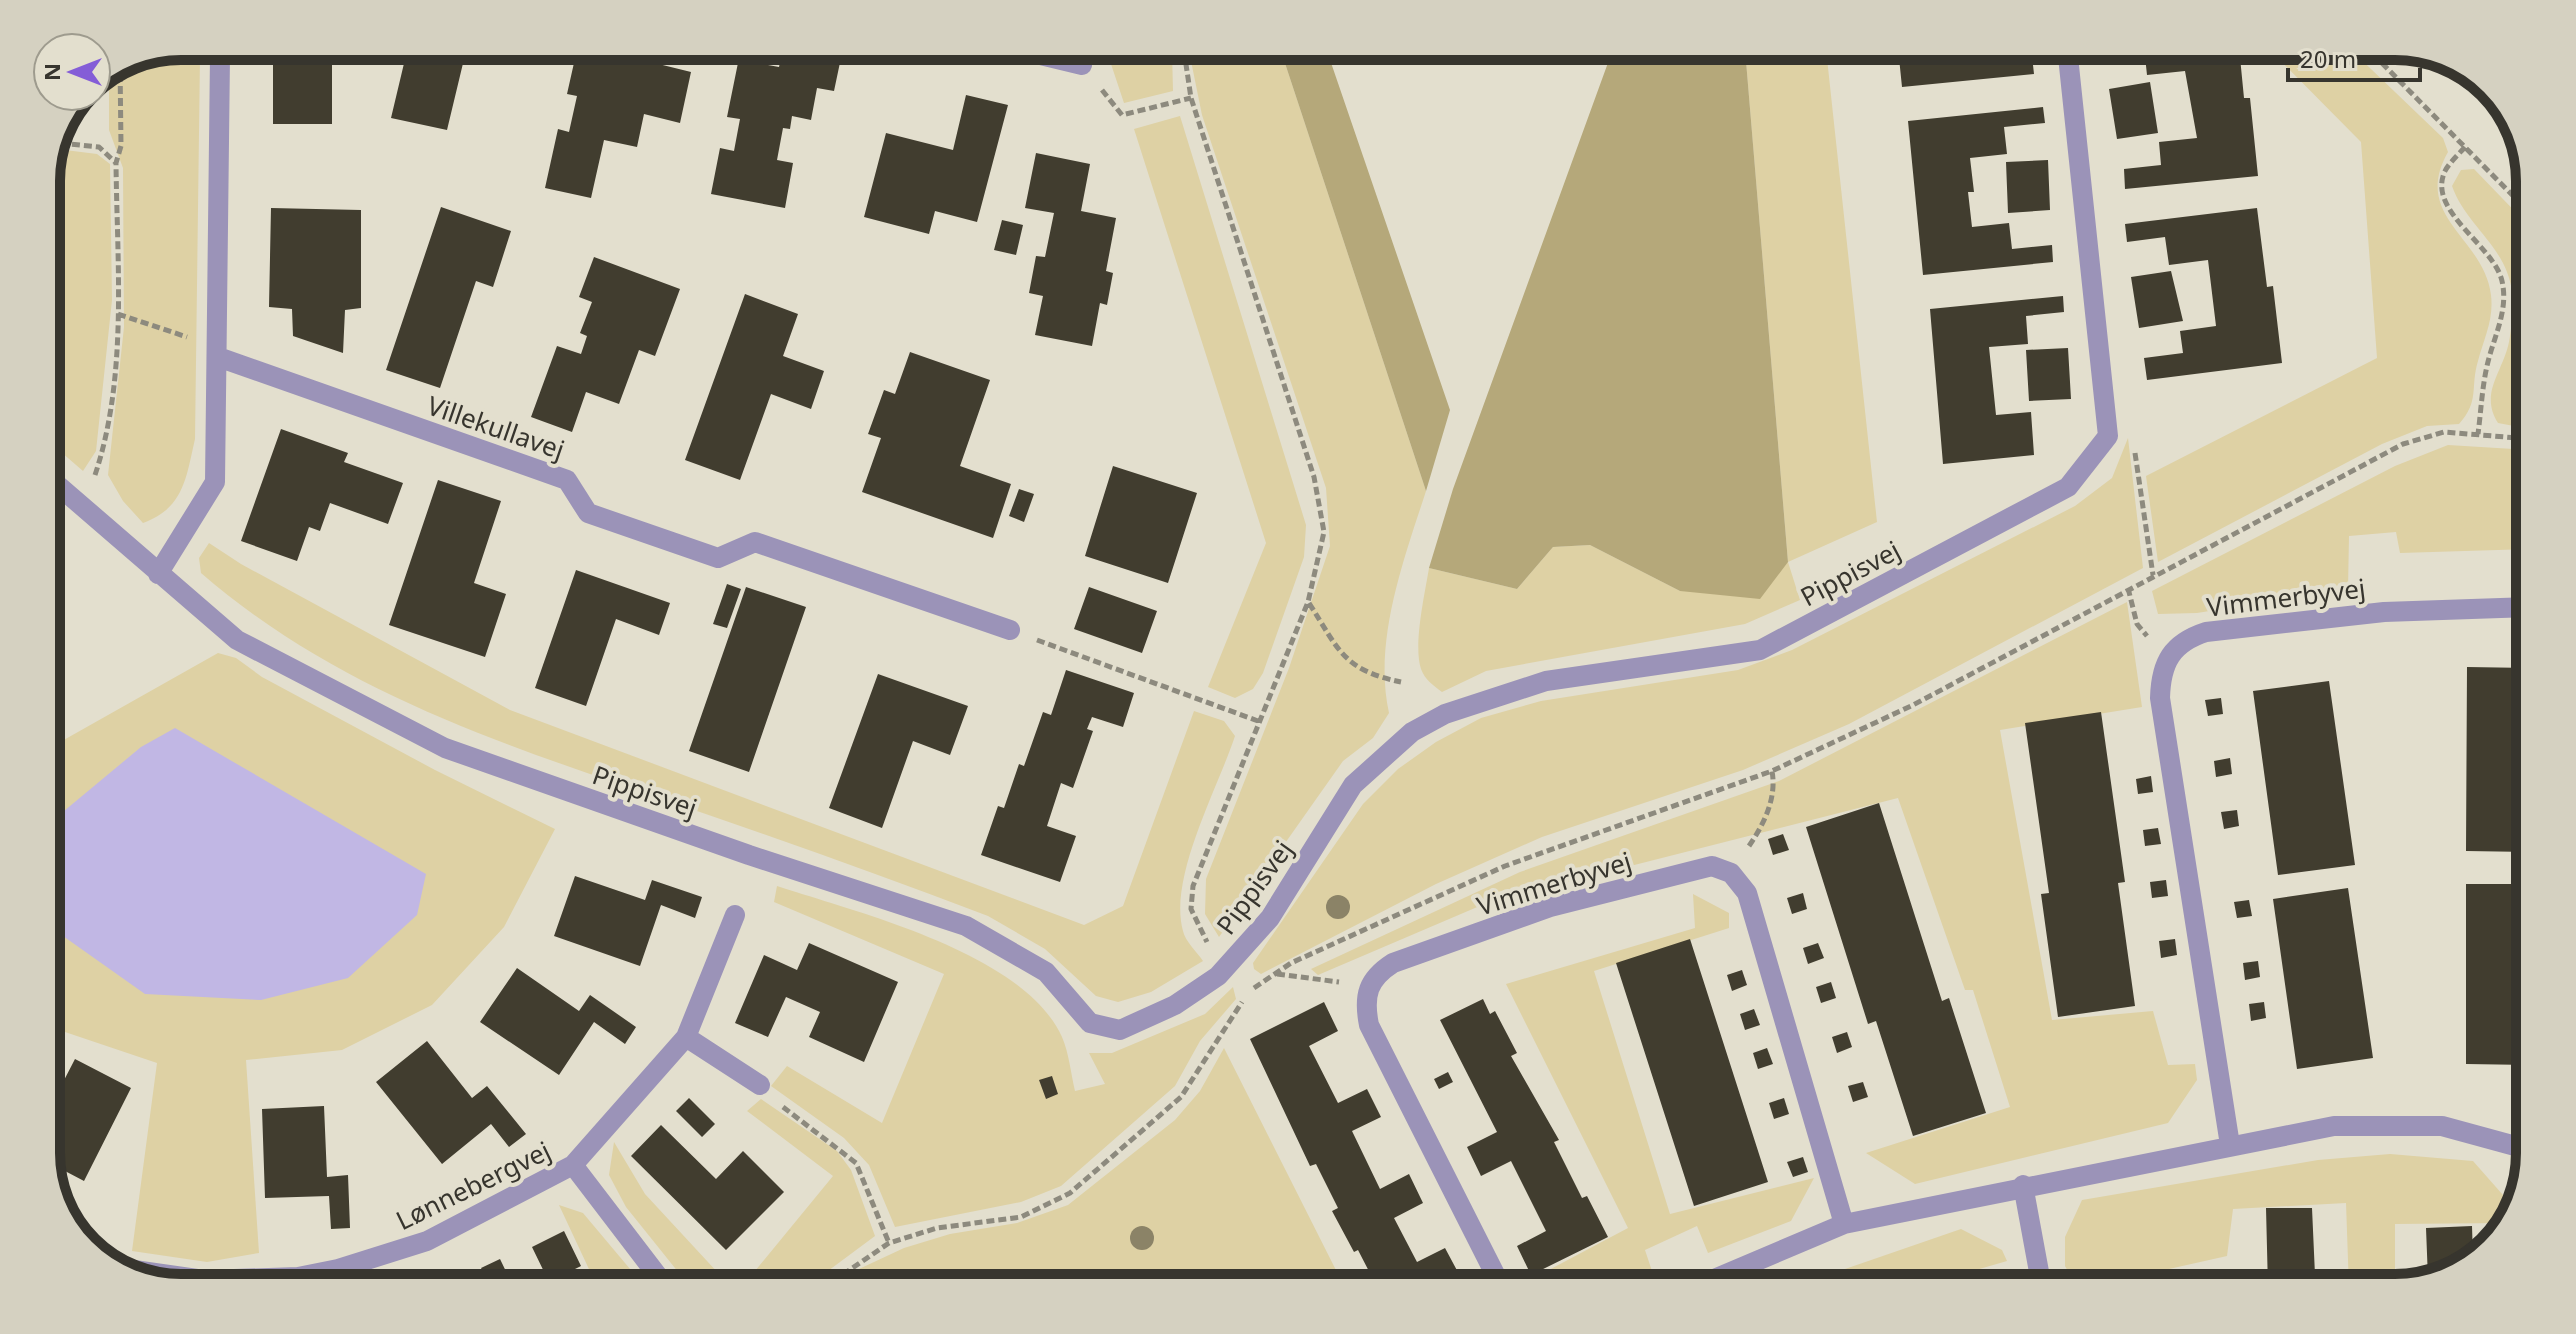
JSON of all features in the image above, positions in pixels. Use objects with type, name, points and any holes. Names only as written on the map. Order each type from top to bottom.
[{"type":"street","points":[[158,574],[215,482],[220,60]]},
{"type":"street","points":[[1061,60],[1082,65]]},
{"type":"street","name":"Pippisvej","points":[[60,488],[237,640],[445,748],[749,855],[966,926],[1046,972],[1090,1023],[1120,1030],[1175,1005],[1228,966],[1270,918],[1353,785],[1412,732],[1434,720],[1546,681],[1760,650],[2068,487],[2108,436],[2068,60]]},
{"type":"street","name":"Villekullavej","points":[[218,352],[567,480],[588,513],[718,558],[755,542],[1010,630]]},
{"type":"street","name":"Vimmerbyvej","points":[[2169,653],[2185,639],[2206,632],[2384,612],[2516,607]]},
{"type":"street","points":[[2169,653],[2161,675],[2160,698],[2230,1145]]},
{"type":"street","name":"Vimmerbyvej","points":[[1367,988],[1378,973],[1393,963],[1550,907],[1712,866],[1731,873]]},
{"type":"street","points":[[1731,873],[1747,893],[1844,1224]]},
{"type":"street","name":"Lønnebergvej","points":[[313,1274],[427,1241],[573,1165],[686,1037],[735,915]]},
{"type":"street","points":[[1367,988],[1369,1025],[1495,1274]]},
{"type":"street","points":[[686,1037],[760,1085]]},
{"type":"street","points":[[1726,1274],[1844,1224],[2023,1185],[2334,1126],[2442,1126],[2516,1147]]},
{"type":"street","name":"Lønnebergvej","points":[[573,1165],[656,1274]]},
{"type":"street","points":[[2023,1185],[2039,1274]]},
{"type":"path","points":[[1185,60],[1191,98],[1314,477],[1324,532],[1308,602],[1193,886],[1191,909],[1206,940],[1249,992]]},
{"type":"path","points":[[2379,60],[2516,199]]},
{"type":"path","points":[[1082,65],[1122,115],[1191,98]]},
{"type":"path","points":[[73,500],[96,474],[112,401],[118,314],[116,163],[121,146],[120,77]]},
{"type":"path","points":[[67,144],[99,147],[116,163]]},
{"type":"path","points":[[2465,147],[2444,172],[2442,195],[2455,217],[2489,255],[2502,281],[2502,322],[2487,365],[2478,434]]},
{"type":"path","points":[[118,314],[218,352]]},
{"type":"path","points":[[844,1274],[889,1243],[937,1228],[1021,1217],[1070,1193],[1181,1097],[1249,992],[1275,974],[1505,866],[1772,771],[1913,705],[2403,444],[2444,432],[2516,438]]},
{"type":"path","points":[[2133,445],[2153,575]]},
{"type":"path","points":[[2128,588],[2139,628],[2169,653]]},
{"type":"path","points":[[1308,602],[1343,657],[1368,675],[1401,682]]},
{"type":"path","points":[[1010,630],[1258,721]]},
{"type":"path","points":[[1731,873],[1763,826],[1773,784],[1772,771]]},
{"type":"path","points":[[1275,974],[1367,988]]},
{"type":"path","points":[[760,1085],[766,1095],[856,1163],[889,1243]]},
{"type":"shaded area","points":[[200,60],[195,439],[185,479],[175,500],[157,517],[143,523],[123,501],[108,475],[124,327],[123,168],[109,130],[112,82],[142,66],[166,61]]},
{"type":"shaded area","points":[[1110,60],[1172,60],[1173,91],[1124,103]]},
{"type":"shaded area","points":[[1191,60],[1284,60],[1426,491],[1400,572],[1388,629],[1385,686],[1389,713],[1373,738],[1343,761],[1219,937],[1205,914],[1206,879],[1289,668],[1330,546],[1326,488],[1202,115]]},
{"type":"shaded area","points":[[1284,60],[1330,60],[1450,410],[1426,491]]},
{"type":"shaded area","points":[[1609,60],[1746,60],[1788,562],[1760,599],[1680,591],[1590,545],[1553,547],[1517,589],[1429,568],[1453,489]]},
{"type":"shaded area","points":[[1746,60],[1827,60],[1877,522],[1788,562]]},
{"type":"shaded area","points":[[2280,60],[2362,60],[2443,138],[2448,152],[2439,174],[2438,194],[2444,211],[2486,275],[2492,304],[2470,408],[2459,424],[2427,426],[2382,444],[2158,562],[2146,476],[2377,358],[2361,142]]},
{"type":"shaded area","points":[[1180,116],[1306,525],[1304,557],[1263,673],[1253,689],[1235,698],[1208,687],[1266,543],[1134,129]]},
{"type":"shaded area","points":[[64,150],[97,154],[110,164],[112,300],[96,451],[83,471],[60,451],[60,173]]},
{"type":"shaded area","points":[[2474,169],[2516,212],[2516,426],[2498,423],[2491,402],[2494,382],[2510,336],[2512,292],[2509,276],[2495,249],[2458,200],[2452,186],[2461,170]]},
{"type":"shaded area","points":[[2128,438],[2143,568],[1849,724],[1743,770],[1542,837],[1436,884],[1261,974],[1254,969],[1253,963],[1363,804],[1398,769],[1436,742],[1481,718],[1541,701],[1738,670],[1792,650],[2075,506],[2112,478]]},
{"type":"shaded area","points":[[2448,445],[2516,449],[2516,549],[2400,553],[2396,532],[2349,536],[2348,589],[2197,613],[2158,614],[2152,591],[2395,466]]},
{"type":"shaded area","points":[[209,543],[241,564],[510,710],[1084,925],[1123,906],[1194,711],[1224,721],[1235,736],[1197,833],[1182,885],[1180,910],[1184,935],[1203,961],[1151,992],[1118,1002],[1096,996],[1045,949],[988,916],[539,756],[420,708],[363,681],[307,650],[253,614],[201,573],[199,558]]},
{"type":"shaded area","points":[[1590,545],[1680,591],[1788,562],[1800,600],[1745,624],[1486,671],[1442,692],[1421,669],[1419,633],[1429,568],[1517,589],[1553,547]]},
{"type":"shaded area","points":[[2127,602],[2142,707],[2000,730],[2052,1020],[2153,1011],[2168,1065],[2195,1064],[2197,1080],[2168,1123],[1915,1184],[1866,1153],[2010,1107],[1973,990],[1965,990],[1898,798],[1489,902],[1318,975],[1311,969],[1520,872],[1779,781]]},
{"type":"shaded area","points":[[218,653],[236,658],[262,677],[435,770],[555,829],[504,927],[432,1005],[342,1050],[246,1060],[259,1253],[207,1262],[132,1251],[157,1063],[60,1029],[60,742]]},
{"type":"shaded area","points":[[175,728],[426,874],[417,915],[348,978],[261,1000],[145,994],[60,934],[60,814],[141,747]]},
{"type":"shaded area","points":[[777,886],[936,940],[977,959],[1013,982],[1042,1008],[1062,1037],[1075,1091],[1105,1084],[1089,1053],[1112,1053],[1205,1014],[1233,987],[1236,999],[1200,1041],[1175,1086],[1061,1186],[1021,1202],[895,1227],[869,1165],[844,1138],[771,1086],[787,1066],[882,1123],[944,974],[774,902]]},
{"type":"shaded area","points":[[1693,894],[1729,913],[1729,928],[1594,971],[1670,1214],[1814,1178],[1791,1221],[1708,1253],[1697,1226],[1645,1250],[1653,1274],[1541,1274],[1628,1228],[1506,984],[1695,928]]},
{"type":"shaded area","points":[[1224,1048],[1338,1274],[853,1274],[904,1248],[950,1234],[1017,1223],[1068,1205],[1175,1120],[1200,1091]]},
{"type":"shaded area","points":[[761,1099],[837,1151],[851,1170],[875,1236],[824,1274],[752,1274],[833,1176],[747,1111]]},
{"type":"shaded area","points":[[614,1142],[645,1194],[719,1274],[680,1274],[626,1207],[609,1175]]},
{"type":"shaded area","points":[[2390,1154],[2473,1161],[2506,1199],[2494,1223],[2395,1224],[2395,1274],[2349,1274],[2346,1203],[2233,1209],[2227,1256],[2147,1274],[2069,1274],[2065,1266],[2065,1237],[2082,1200],[2318,1160]]},
{"type":"shaded area","points":[[559,1205],[583,1213],[634,1274],[591,1274]]},
{"type":"shaded area","points":[[1961,1229],[2002,1250],[2007,1261],[1962,1274],[1831,1274]]},
{"type":"building","points":[[273,60],[332,60],[332,124],[273,124]]},
{"type":"building","points":[[405,60],[464,60],[447,130],[391,118]]},
{"type":"building","points":[[575,60],[642,60],[691,72],[680,123],[644,114],[637,147],[604,140],[591,198],[545,188],[558,129],[569,132],[577,96],[567,94]]},
{"type":"building","points":[[739,60],[770,60],[768,65],[779,67],[780,60],[841,60],[834,91],[817,88],[811,120],[792,116],[790,129],[783,128],[777,160],[793,163],[785,208],[711,194],[720,148],[734,151],[740,119],[727,117]]},
{"type":"building","points":[[1899,60],[2032,60],[2034,74],[1902,87]]},
{"type":"building","points":[[2145,60],[2240,60],[2244,98],[2250,98],[2258,176],[2125,189],[2124,169],[2161,165],[2159,142],[2197,138],[2185,71],[2147,75]]},
{"type":"building","points":[[2150,82],[2158,133],[2117,139],[2109,89]]},
{"type":"building","points":[[966,95],[1008,105],[977,222],[935,211],[929,234],[864,217],[886,133],[953,150]]},
{"type":"building","points":[[2043,107],[2045,123],[2004,127],[2007,154],[1970,158],[1974,192],[1968,192],[1972,227],[2009,223],[2012,249],[2052,245],[2053,262],[1923,275],[1908,121]]},
{"type":"building","points":[[1036,153],[1090,164],[1081,211],[1116,218],[1106,271],[1113,273],[1107,305],[1100,303],[1092,346],[1035,335],[1043,296],[1029,293],[1036,256],[1045,257],[1054,213],[1025,208]]},
{"type":"building","points":[[2048,160],[2050,210],[2008,213],[2006,162]]},
{"type":"building","points":[[441,207],[511,231],[493,287],[476,281],[440,388],[386,370]]},
{"type":"building","points":[[271,208],[361,210],[361,308],[345,310],[343,353],[293,336],[292,309],[269,307]]},
{"type":"building","points":[[2257,208],[2267,287],[2273,286],[2282,363],[2147,380],[2144,358],[2183,353],[2180,331],[2216,326],[2208,260],[2169,265],[2165,237],[2127,242],[2125,224]]},
{"type":"building","points":[[1002,220],[1023,225],[1016,255],[994,250]]},
{"type":"building","points":[[594,257],[680,289],[655,356],[639,350],[619,404],[586,392],[572,432],[531,417],[557,346],[581,354],[587,336],[580,333],[592,302],[579,297]]},
{"type":"building","points":[[2171,271],[2183,321],[2139,328],[2131,277]]},
{"type":"building","points":[[745,294],[798,314],[783,356],[824,371],[811,409],[771,394],[740,480],[685,460]]},
{"type":"building","points":[[2063,296],[2064,312],[2026,316],[2028,344],[1989,347],[1996,415],[2031,412],[2034,455],[1943,464],[1930,309]]},
{"type":"building","points":[[2068,348],[2071,399],[2029,401],[2026,350]]},
{"type":"building","points":[[910,352],[990,380],[960,466],[1011,484],[993,538],[862,492],[881,438],[868,434],[884,390],[895,394]]},
{"type":"building","points":[[281,429],[348,453],[344,462],[403,483],[388,524],[330,503],[320,531],[309,527],[297,561],[241,541]]},
{"type":"building","points":[[1113,466],[1197,493],[1168,583],[1085,556]]},
{"type":"building","points":[[438,480],[501,501],[474,583],[506,594],[485,657],[389,625]]},
{"type":"building","points":[[1019,489],[1034,494],[1024,522],[1009,516]]},
{"type":"building","points":[[576,570],[670,603],[659,635],[616,619],[586,706],[535,688]]},
{"type":"building","points":[[727,584],[741,589],[727,628],[713,624]]},
{"type":"building","points":[[746,587],[806,607],[749,772],[689,751]]},
{"type":"building","points":[[1089,587],[1157,611],[1142,653],[1074,629]]},
{"type":"building","points":[[2467,667],[2516,668],[2516,852],[2466,851]]},
{"type":"building","points":[[1066,670],[1134,693],[1123,727],[1092,717],[1087,729],[1093,731],[1073,788],[1061,783],[1047,826],[1076,836],[1060,882],[981,855],[998,806],[1004,808],[1019,764],[1024,766],[1043,712],[1051,715]]},
{"type":"building","points":[[878,674],[968,706],[950,755],[913,741],[882,828],[829,808]]},
{"type":"building","points":[[2329,681],[2355,865],[2278,875],[2253,691]]},
{"type":"building","points":[[2221,698],[2223,714],[2208,716],[2205,700]]},
{"type":"building","points":[[2101,712],[2125,882],[2118,883],[2135,1006],[2058,1017],[2041,894],[2049,893],[2025,723]]},
{"type":"building","points":[[2230,758],[2232,774],[2216,777],[2214,761]]},
{"type":"building","points":[[2151,776],[2153,792],[2138,794],[2136,779]]},
{"type":"building","points":[[1879,803],[1942,1001],[1949,998],[1986,1113],[1913,1136],[1876,1021],[1868,1024],[1806,827]]},
{"type":"building","points":[[2237,810],[2239,826],[2224,829],[2221,812]]},
{"type":"building","points":[[2158,828],[2161,844],[2145,846],[2143,830]]},
{"type":"building","points":[[1783,834],[1789,850],[1773,855],[1768,839]]},
{"type":"building","points":[[575,876],[645,900],[652,880],[702,897],[695,918],[661,905],[640,966],[554,936]]},
{"type":"building","points":[[2166,880],[2168,896],[2152,898],[2150,882]]},
{"type":"building","points":[[2466,884],[2516,884],[2516,1065],[2466,1064]]},
{"type":"building","points":[[2348,888],[2373,1058],[2297,1069],[2273,899]]},
{"type":"building","points":[[1803,893],[1807,909],[1792,914],[1787,898]]},
{"type":"building","points":[[2249,900],[2252,916],[2237,918],[2234,902]]},
{"type":"building","points":[[1690,939],[1768,1182],[1694,1206],[1616,963]]},
{"type":"building","points":[[2175,939],[2177,955],[2161,958],[2159,941]]},
{"type":"building","points":[[809,943],[898,982],[864,1062],[809,1037],[820,1012],[786,997],[768,1037],[735,1023],[764,955],[797,970]]},
{"type":"building","points":[[1818,943],[1824,958],[1808,964],[1803,948]]},
{"type":"building","points":[[2258,961],[2260,977],[2245,980],[2243,963]]},
{"type":"building","points":[[517,968],[579,1011],[590,995],[636,1027],[625,1044],[594,1022],[559,1075],[480,1022]]},
{"type":"building","points":[[1742,970],[1747,985],[1732,991],[1727,975]]},
{"type":"building","points":[[1831,982],[1836,998],[1821,1003],[1816,987]]},
{"type":"building","points":[[1483,999],[1490,1014],[1495,1011],[1517,1053],[1511,1056],[1559,1140],[1554,1142],[1582,1198],[1587,1196],[1608,1237],[1531,1274],[1517,1246],[1546,1231],[1511,1161],[1481,1176],[1467,1147],[1497,1132],[1440,1020]]},
{"type":"building","points":[[1324,1002],[1338,1031],[1309,1046],[1338,1103],[1367,1089],[1381,1117],[1352,1131],[1380,1189],[1409,1174],[1423,1203],[1394,1218],[1417,1262],[1445,1248],[1459,1274],[1370,1274],[1358,1250],[1354,1252],[1332,1211],[1338,1208],[1316,1164],[1310,1166],[1250,1039]]},
{"type":"building","points":[[2264,1002],[2266,1018],[2251,1021],[2249,1004]]},
{"type":"building","points":[[1754,1009],[1760,1025],[1745,1030],[1740,1014]]},
{"type":"building","points":[[1847,1032],[1852,1047],[1837,1053],[1832,1037]]},
{"type":"building","points":[[427,1041],[472,1098],[487,1086],[526,1134],[509,1147],[491,1124],[442,1164],[376,1082]]},
{"type":"building","points":[[1767,1048],[1773,1064],[1758,1069],[1753,1053]]},
{"type":"building","points":[[75,1059],[131,1088],[84,1181],[61,1169],[60,1088]]},
{"type":"building","points":[[1448,1072],[1453,1082],[1439,1089],[1434,1079]]},
{"type":"building","points":[[1052,1076],[1058,1094],[1046,1099],[1039,1080]]},
{"type":"building","points":[[1863,1082],[1868,1097],[1853,1102],[1848,1086]]},
{"type":"building","points":[[689,1098],[715,1124],[702,1137],[676,1111]]},
{"type":"building","points":[[1784,1098],[1789,1114],[1774,1119],[1769,1103]]},
{"type":"building","points":[[324,1106],[327,1177],[348,1175],[350,1228],[331,1229],[329,1196],[265,1198],[262,1109]]},
{"type":"building","points":[[661,1125],[716,1179],[743,1151],[784,1192],[726,1250],[631,1156]]},
{"type":"building","points":[[1803,1157],[1808,1172],[1793,1177],[1787,1162]]},
{"type":"building","points":[[2266,1208],[2312,1208],[2315,1274],[2268,1274]]},
{"type":"building","points":[[2472,1226],[2473,1246],[2455,1258],[2428,1269],[2426,1228]]},
{"type":"building","points":[[564,1231],[581,1266],[565,1274],[545,1274],[532,1247]]},
{"type":"building","points":[[500,1259],[507,1274],[484,1274],[481,1268]]}]
